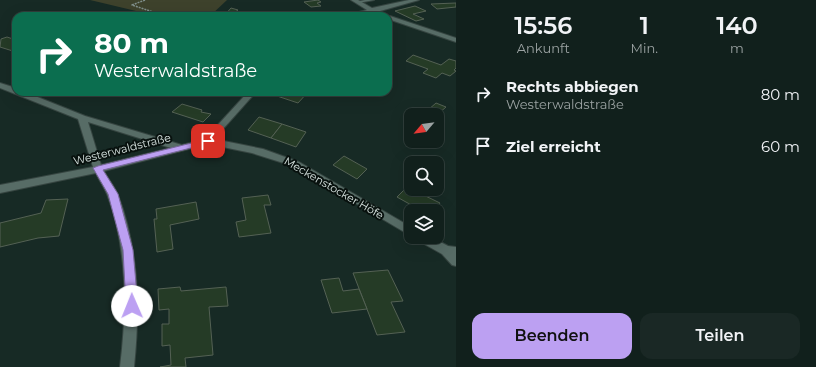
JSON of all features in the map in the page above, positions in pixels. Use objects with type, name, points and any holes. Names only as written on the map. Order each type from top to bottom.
[{"type":"street","points":[[363,12],[416,0]]},
{"type":"street","points":[[356,1],[377,12]]},
{"type":"street","points":[[392,18],[456,40]]},
{"type":"street","points":[[0,85],[12,90]]},
{"type":"street","points":[[27,96],[82,118],[180,147]]},
{"type":"street","points":[[208,141],[248,96]]},
{"type":"street","points":[[82,118],[98,168],[113,194],[128,250],[132,294],[132,318],[127,367]]},
{"type":"street","name":"Westerwaldstraße","points":[[0,189],[98,168],[208,141]]},
{"type":"street","name":"Meckenstocker Höfe","points":[[208,141],[255,149],[276,155],[296,164],[404,228]]},
{"type":"street","points":[[436,244],[451,251],[456,261]]},
{"type":"lane","points":[[356,1],[372,0]]},
{"type":"path","points":[[145,0],[132,5],[153,12]]},
{"type":"green space","points":[[90,0],[227,0],[214,12],[140,12]]},
{"type":"building","points":[[318,0],[321,2],[317,3],[321,6],[311,7],[304,2]]},
{"type":"building","points":[[456,3],[456,7],[437,9],[431,4]]},
{"type":"building","points":[[415,6],[426,11],[413,14],[424,19],[416,21],[395,11]]},
{"type":"building","points":[[231,8],[238,10],[235,12],[228,12]]},
{"type":"building","points":[[7,37],[12,39],[12,51],[0,47],[1,39]]},
{"type":"building","points":[[413,55],[441,65],[449,59],[456,61],[456,68],[454,70],[456,71],[450,76],[442,73],[436,78],[423,73],[428,69],[406,61]]},
{"type":"building","points":[[277,96],[304,96],[298,103]]},
{"type":"building","points":[[436,103],[446,107],[444,109],[430,108]]},
{"type":"building","points":[[182,104],[202,110],[201,112],[211,114],[203,122],[172,112]]},
{"type":"building","points":[[259,117],[282,124],[271,138],[248,130]]},
{"type":"building","points":[[282,124],[306,132],[296,147],[271,138]]},
{"type":"building","points":[[344,156],[367,169],[357,179],[333,165]]},
{"type":"building","points":[[404,190],[404,196],[426,196],[440,203],[410,204],[397,197]]},
{"type":"building","points":[[268,195],[271,205],[264,205],[271,233],[239,237],[236,222],[246,220],[242,198]]},
{"type":"building","points":[[68,199],[59,236],[38,238],[0,247],[0,223],[41,213],[46,200]]},
{"type":"building","points":[[196,202],[199,219],[170,225],[173,249],[157,252],[154,219],[157,219],[156,209]]},
{"type":"building","points":[[388,270],[403,301],[391,302],[405,332],[377,335],[353,273]]},
{"type":"building","points":[[339,278],[343,291],[359,289],[367,309],[332,313],[321,280]]},
{"type":"building","points":[[180,287],[181,291],[226,287],[228,306],[209,307],[213,355],[185,358],[186,367],[160,367],[171,365],[170,345],[162,346],[162,324],[169,324],[169,309],[159,310],[158,289]]},
{"type":"route","points":[[132,306],[128,250],[113,194],[98,168],[208,141]]}]
